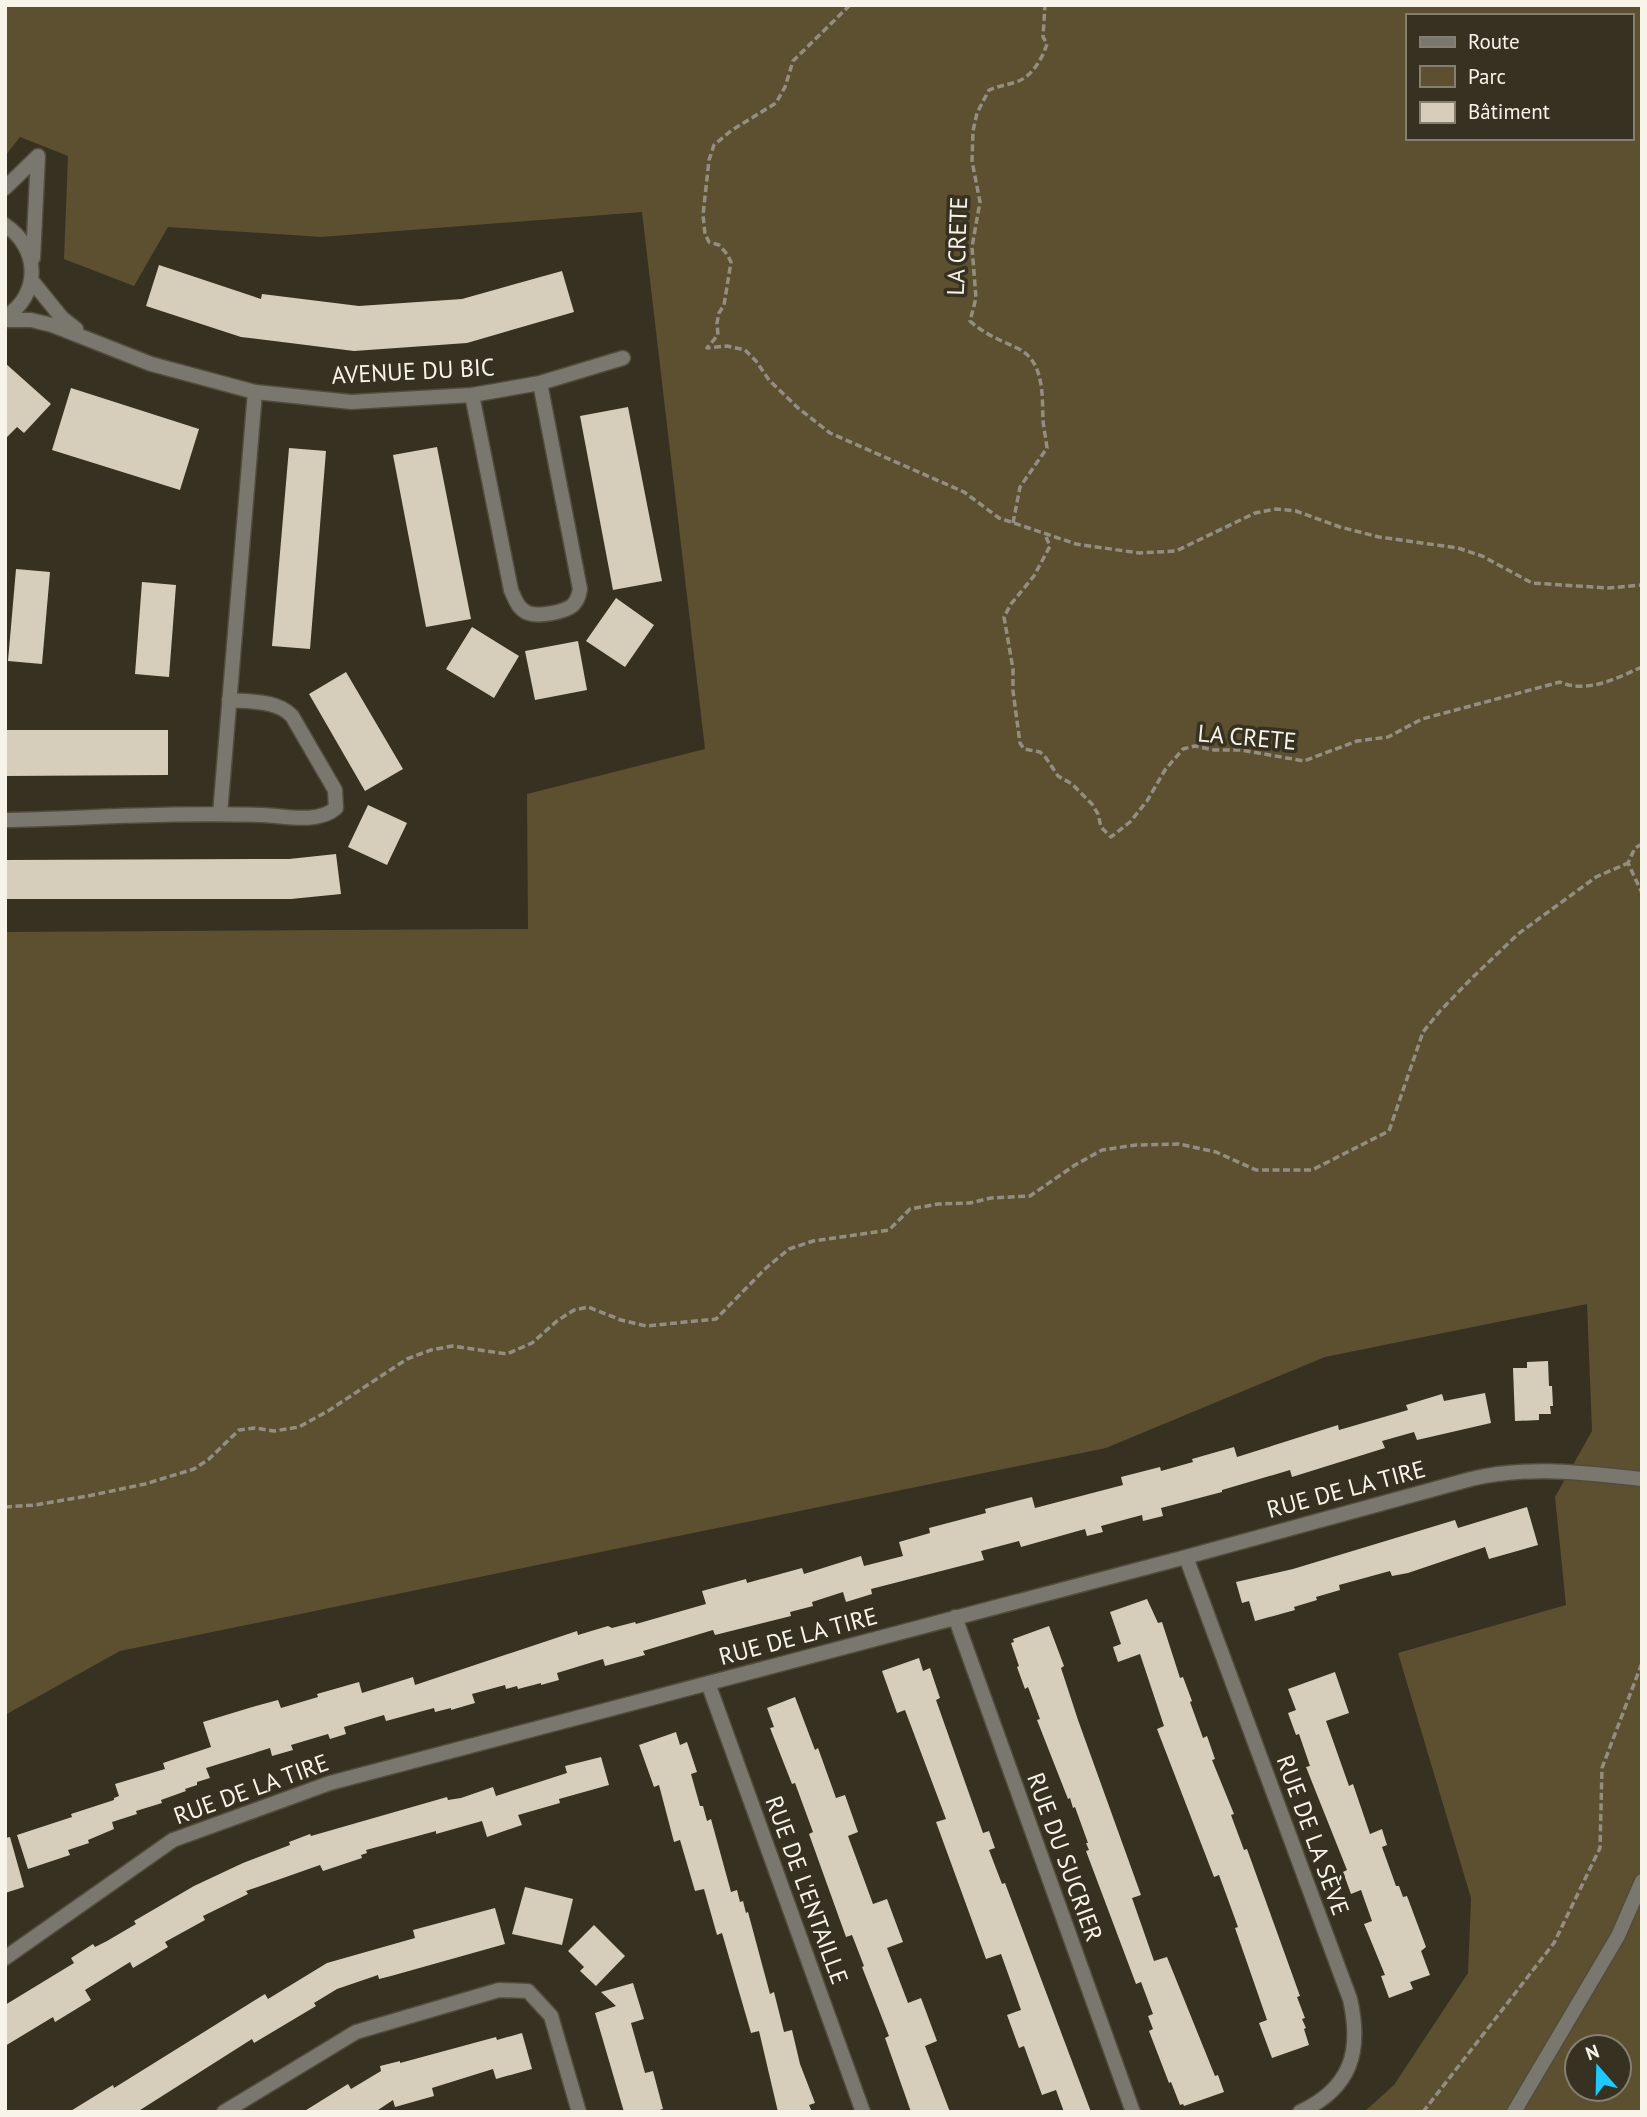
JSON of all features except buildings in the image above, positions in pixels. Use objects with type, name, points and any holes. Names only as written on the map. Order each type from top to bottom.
[{"type":"street","points":[[5,188],[38,156],[32,281],[26,297],[15,311],[5,318]]},
{"type":"street","points":[[5,225],[16,232],[27,246],[32,263]]},
{"type":"street","name":"AVENUE DU BIC","points":[[32,281],[62,318],[85,336]]},
{"type":"street","name":"AVENUE DU BIC","points":[[5,318],[31,320],[85,336],[151,364],[255,392],[351,402],[472,395],[540,383],[622,358]]},
{"type":"street","points":[[472,395],[515,601],[529,614],[556,611],[573,605],[579,598],[580,589],[540,383]]},
{"type":"street","points":[[220,814],[255,392]]},
{"type":"street","points":[[5,820],[220,814],[314,817],[330,813],[336,808],[335,790],[285,708],[229,700]]},
{"type":"street","name":"RUE DE LA TIRE","points":[[5,1958],[173,1840],[330,1783],[1496,1473],[1549,1470],[1642,1479]]},
{"type":"street","name":"RUE DE LA SÈVE","points":[[1186,1557],[1350,1999],[1355,2022],[1352,2059],[1345,2077],[1314,2105],[1300,2112]]},
{"type":"street","name":"RUE DU SUCRIER","points":[[955,1617],[1133,2112]]},
{"type":"street","name":"RUE DE L'ENTAILLE","points":[[708,1684],[863,2112]]},
{"type":"street","points":[[1514,2112],[1618,1936],[1642,1881]]},
{"type":"street","points":[[224,2112],[356,2032],[499,1990],[528,1991],[551,2016],[579,2112]]},
{"type":"path","points":[[850,5],[793,61],[785,87],[776,103],[732,130],[714,145],[709,160],[703,215],[705,234],[709,242],[719,245],[731,262],[724,305],[717,323],[718,335],[707,348],[727,346],[745,350],[757,361],[769,380],[798,408],[830,433],[964,492],[999,519],[1076,544],[1139,552],[1176,551],[1255,513],[1276,509],[1296,511],[1340,527],[1379,537],[1458,548],[1482,556],[1532,583],[1608,588],[1642,585]]},
{"type":"path","name":"LA CRETE","points":[[1013,523],[1020,487],[1047,448],[1043,421],[1044,401],[1042,384],[1034,362],[1020,349],[979,330],[970,321],[976,298],[972,247],[980,202],[972,160],[973,131],[977,113],[989,90],[1021,80],[1043,57],[1047,44],[1043,37],[1045,5]]},
{"type":"path","name":"LA CRETE","points":[[1045,535],[1050,546],[1034,576],[1004,617],[1013,669],[1020,743],[1024,749],[1040,752],[1058,776],[1072,784],[1092,804],[1101,827],[1111,837],[1130,822],[1147,801],[1165,769],[1183,749],[1195,746],[1214,750],[1241,750],[1304,761],[1357,741],[1388,737],[1422,719],[1560,682],[1571,687],[1589,686],[1642,667]]},
{"type":"path","points":[[5,1507],[88,1496],[145,1484],[194,1469],[209,1460],[239,1430],[255,1428],[274,1431],[299,1427],[407,1359],[430,1350],[452,1346],[507,1354],[532,1343],[574,1310],[588,1307],[646,1326],[716,1319],[766,1268],[789,1249],[813,1241],[889,1230],[910,1209],[938,1204],[970,1203],[991,1198],[1030,1196],[1074,1165],[1102,1150],[1136,1145],[1179,1144],[1216,1152],[1256,1170],[1312,1170],[1389,1131],[1423,1032],[1440,1011],[1518,934],[1596,877],[1628,863],[1635,848],[1642,844]]},
{"type":"path","points":[[1628,863],[1642,893]]},
{"type":"path","points":[[1423,2112],[1554,1943],[1560,1931],[1600,1848],[1602,1768],[1642,1663]]},
{"type":"green space","points":[[5,5],[1642,5],[1642,2112],[1364,2112],[1394,2085],[1468,1973],[1471,1898],[1398,1653],[1566,1605],[1555,1497],[1592,1431],[1587,1304],[1325,1357],[1106,1448],[120,1651],[5,1715],[5,932],[528,929],[527,794],[705,749],[642,212],[321,237],[168,227],[134,286],[64,259],[68,156],[20,137],[5,156]]}]
